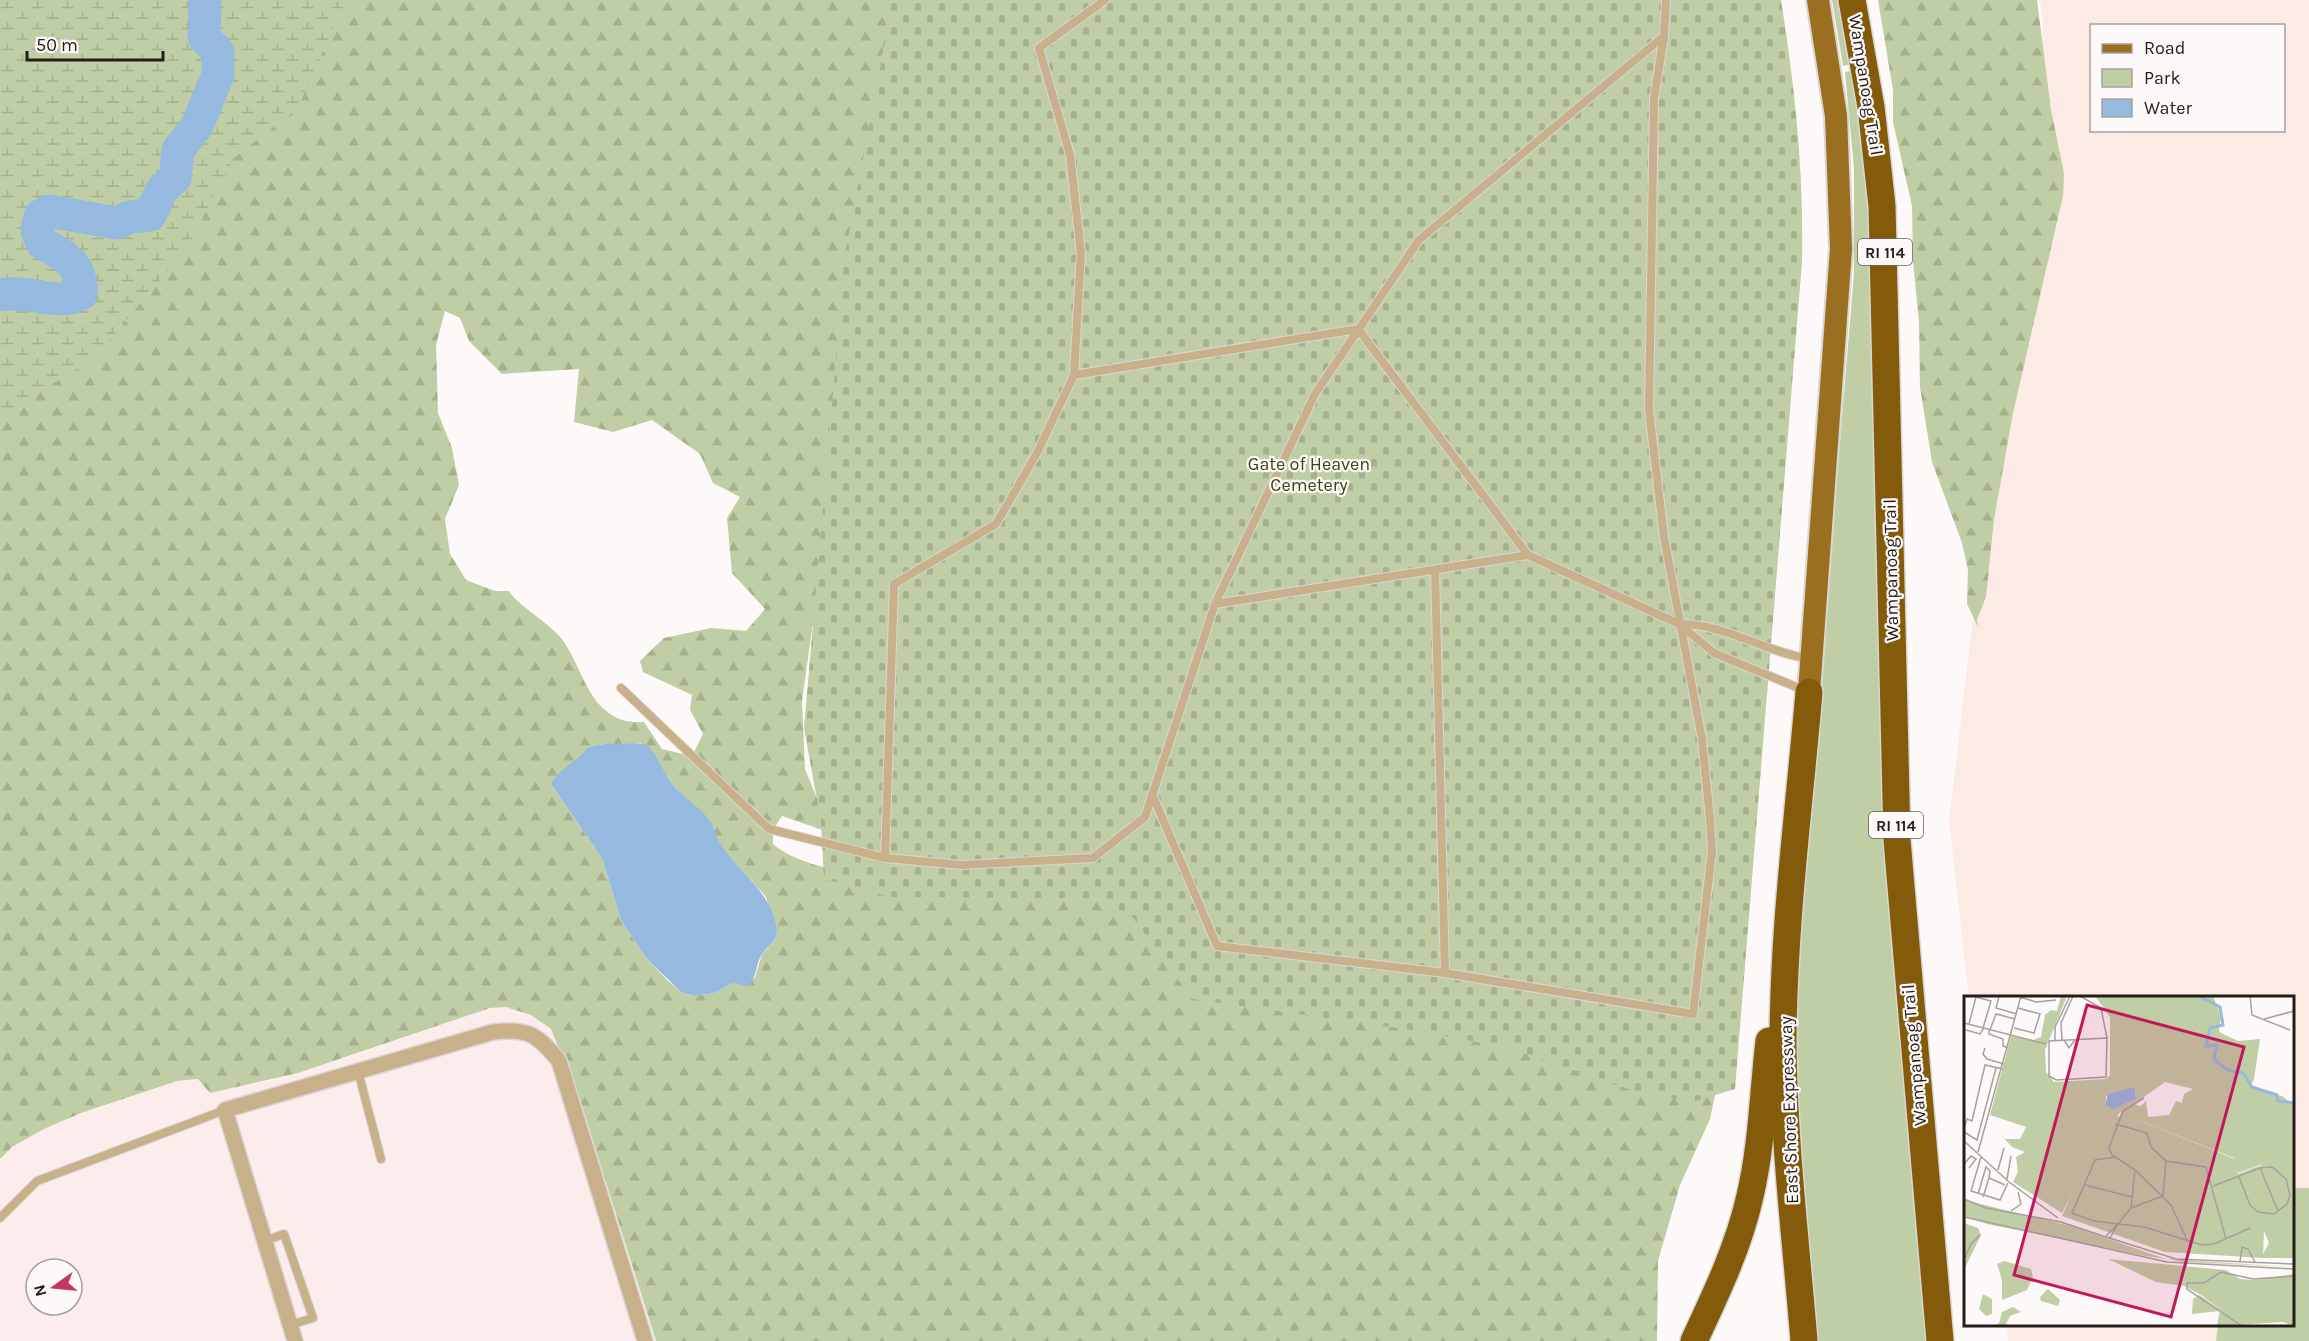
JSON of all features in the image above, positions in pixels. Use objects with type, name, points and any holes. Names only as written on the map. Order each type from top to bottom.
[{"type":"highway","name":"Wampanoag Trail","points":[[1852,0],[1873,118],[1885,240],[1897,840],[1922,1142]]},
{"type":"highway","name":"Wampanoag Trail","points":[[1793,879],[1809,693]]},
{"type":"highway","name":"RI 114","points":[[1694,1341],[1729,1260],[1750,1195],[1774,996],[1793,879]]},
{"type":"highway","name":"East Shore Expressway","points":[[1793,879],[1785,979],[1784,1068],[1787,1146],[1804,1341]]},
{"type":"highway","name":"RI 114","points":[[1922,1142],[1940,1341]]},
{"type":"highway","points":[[1922,1142],[1946,1260],[1958,1341]]},
{"type":"main road","name":"Wampanoag Trail","points":[[1809,693],[1838,327],[1841,238],[1836,116],[1818,0]]},
{"type":"street","points":[[295,1341],[225,1110],[493,1032],[515,1030],[536,1035],[559,1061],[645,1341]]},
{"type":"lane","points":[[885,858],[894,584],[996,524],[1037,453],[1074,375],[1081,253],[1070,155],[1039,48],[1105,0]]},
{"type":"lane","points":[[1152,794],[1217,946],[1445,973],[1694,1014],[1712,851],[1702,739],[1664,537],[1649,410],[1654,99],[1665,36],[1666,0]]},
{"type":"lane","points":[[621,688],[770,829],[885,858],[962,865],[1093,858],[1144,817],[1215,604],[1314,394],[1419,240],[1665,36]]},
{"type":"lane","points":[[1074,375],[1358,329]]},
{"type":"lane","points":[[1358,329],[1528,555],[1679,624],[1714,653],[1809,693]]},
{"type":"lane","points":[[1215,604],[1528,555]]},
{"type":"lane","points":[[1435,570],[1445,973]]},
{"type":"lane","points":[[1679,624],[1713,627],[1779,653],[1812,660]]},
{"type":"lane","points":[[358,1071],[381,1159]]},
{"type":"lane","points":[[0,1218],[37,1181],[225,1110]]},
{"type":"lane","points":[[264,1241],[284,1234],[313,1318],[290,1325]]},
{"type":"shaded area","points":[[2040,0],[2309,0],[2309,1341],[2008,1341],[2007,1326],[2294,1326],[2294,996],[1969,996],[1949,821],[2043,24]]},
{"type":"shaded area","points":[[506,1007],[531,1015],[551,1029],[582,1106],[656,1341],[0,1341],[0,1159],[12,1147],[44,1129],[81,1113],[177,1081],[198,1079],[204,1084],[269,1081],[351,1056],[490,1008]]},
{"type":"green space","points":[[0,0],[346,0],[298,108],[234,158],[188,246],[95,358],[0,416]]},
{"type":"green space","points":[[278,0],[903,0],[897,22],[802,701],[805,769],[831,833],[782,816],[773,830],[773,844],[803,861],[837,870],[1068,883],[1334,1010],[1716,1090],[1710,1119],[1680,1185],[1658,1261],[1657,1341],[656,1341],[582,1106],[551,1029],[531,1015],[506,1007],[490,1008],[298,1073],[210,1093],[198,1079],[177,1081],[81,1113],[44,1129],[12,1147],[0,1159],[0,301]],"holes":[[[445,311],[460,318],[469,341],[502,374],[579,369],[574,422],[613,432],[652,420],[700,454],[713,483],[740,497],[727,518],[732,573],[765,609],[746,631],[711,628],[664,638],[640,661],[643,672],[692,695],[690,710],[703,734],[692,756],[662,749],[644,722],[623,720],[605,710],[586,685],[561,638],[509,591],[495,591],[466,580],[450,554],[445,519],[459,485],[452,448],[438,413],[436,345]],[[609,743],[617,746],[641,743],[683,797],[708,818],[718,842],[728,856],[766,897],[777,934],[775,940],[762,954],[755,978],[733,983],[714,993],[695,996],[681,992],[647,959],[621,920],[602,858],[551,784],[588,747]]]},
{"type":"green space","name":"Gate of Heaven Cemetery","points":[[889,0],[1781,0],[1798,130],[1802,196],[1802,262],[1735,1089],[1695,1101],[1643,1094],[1505,1047],[1412,1030],[1192,999],[1131,915],[1085,898],[891,897],[824,879],[821,822],[804,728],[845,254],[882,58]]},
{"type":"green space","points":[[1832,0],[1841,0],[1853,64],[1843,66]]},
{"type":"green space","points":[[1878,0],[2037,0],[2051,110],[2064,173],[2063,196],[2013,413],[1994,519],[1986,597],[1977,619],[1978,627],[1967,604],[1968,570],[1962,543],[1932,462],[1920,387],[1919,322],[1913,262],[1912,206],[1893,122],[1893,90]]},
{"type":"green space","points":[[1854,70],[1871,212],[1927,1341],[1816,1341],[1800,1158],[1795,1064],[1799,936],[1854,273],[1854,169],[1845,72]]},
{"type":"green space","points":[[2294,1188],[2309,1188],[2309,1341],[2216,1341],[2218,1326],[2294,1326]]},
{"type":"water","points":[[609,743],[640,744],[649,747],[668,778],[703,812],[721,845],[763,895],[774,918],[777,935],[762,954],[748,986],[733,983],[714,993],[695,996],[681,992],[647,959],[621,920],[602,858],[551,784],[554,778],[588,747]]},
{"type":"waterway","points":[[0,295],[20,294],[62,299],[81,294],[81,283],[75,268],[65,257],[42,243],[37,230],[40,216],[48,211],[117,223],[130,217],[150,215],[162,190],[175,178],[178,150],[197,126],[218,75],[218,52],[204,37],[205,0]]}]
